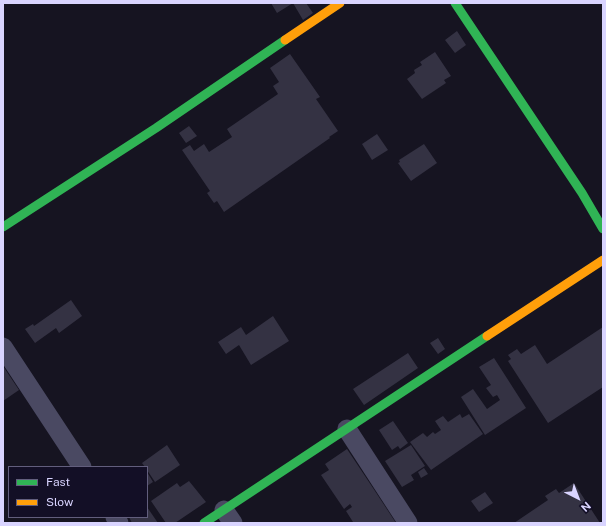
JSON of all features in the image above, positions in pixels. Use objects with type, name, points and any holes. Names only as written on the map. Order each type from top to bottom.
[{"type":"street","points":[[3,226],[156,128],[340,3]]},
{"type":"street","points":[[455,3],[582,193],[603,229]]},
{"type":"street","points":[[204,523],[229,516],[347,429],[603,260]]},
{"type":"street","points":[[3,346],[81,466]]},
{"type":"street","points":[[347,429],[408,523]]},
{"type":"building","points":[[271,3],[293,3],[277,13]]},
{"type":"building","points":[[293,3],[306,3],[313,13],[303,20]]},
{"type":"building","points":[[457,31],[466,45],[455,53],[445,40]]},
{"type":"building","points":[[435,52],[451,76],[444,80],[446,83],[422,99],[407,79],[415,73],[414,70],[422,65],[420,62]]},
{"type":"building","points":[[290,54],[320,97],[316,99],[338,131],[224,212],[217,201],[214,203],[207,193],[210,191],[182,150],[190,145],[194,151],[204,144],[209,152],[232,137],[227,129],[278,94],[273,86],[279,82],[270,68]]},
{"type":"building","points":[[189,126],[197,136],[186,143],[179,133]]},
{"type":"building","points":[[377,134],[388,150],[372,160],[362,144]]},
{"type":"building","points":[[424,144],[437,163],[411,181],[398,163],[400,162],[399,160]]},
{"type":"building","points":[[71,300],[82,316],[59,333],[56,328],[35,343],[25,329],[33,324],[34,326]]},
{"type":"building","points":[[273,316],[289,341],[251,365],[239,345],[226,354],[218,342],[241,327],[246,335]]},
{"type":"building","points":[[603,327],[603,387],[548,423],[508,361],[511,359],[508,355],[517,349],[521,354],[535,345],[547,364]]},
{"type":"building","points":[[438,338],[445,349],[438,354],[430,343]]},
{"type":"building","points":[[408,353],[418,368],[364,405],[353,389]]},
{"type":"building","points":[[494,358],[526,408],[485,435],[461,397],[473,389],[487,409],[500,400],[497,395],[493,397],[486,388],[491,385],[479,367]]},
{"type":"building","points":[[3,366],[19,390],[3,401]]},
{"type":"building","points":[[460,414],[462,418],[469,414],[483,434],[431,470],[410,442],[423,433],[427,437],[433,432],[435,434],[441,430],[435,421],[443,416],[448,422]]},
{"type":"building","points":[[393,421],[408,443],[400,449],[398,446],[392,450],[379,430]]},
{"type":"building","points":[[167,445],[180,465],[155,482],[148,472],[148,466],[144,466],[142,463]]},
{"type":"building","points":[[411,445],[425,466],[411,475],[414,480],[402,487],[385,461]]},
{"type":"building","points":[[347,449],[396,523],[351,523],[353,522],[346,511],[352,507],[350,504],[344,509],[321,475],[329,470],[325,464]]},
{"type":"building","points":[[424,468],[428,474],[421,478],[418,472]]},
{"type":"building","points":[[148,474],[153,482],[148,485]]},
{"type":"building","points":[[189,481],[206,502],[175,523],[166,523],[151,501],[177,483],[180,487]]},
{"type":"building","points":[[574,483],[600,523],[514,523],[548,500],[545,496],[556,489],[559,493]]},
{"type":"building","points":[[485,492],[493,503],[479,512],[471,501]]},
{"type":"building","points":[[148,508],[158,523],[132,523],[130,518],[148,518]]},
{"type":"traffic: fast","points":[[455,3],[582,193],[603,229]]},
{"type":"traffic: fast","points":[[3,227],[156,128],[285,40]]},
{"type":"traffic: fast","points":[[204,523],[487,336]]},
{"type":"traffic: slow","points":[[285,40],[340,3]]},
{"type":"traffic: slow","points":[[487,336],[603,260]]}]
